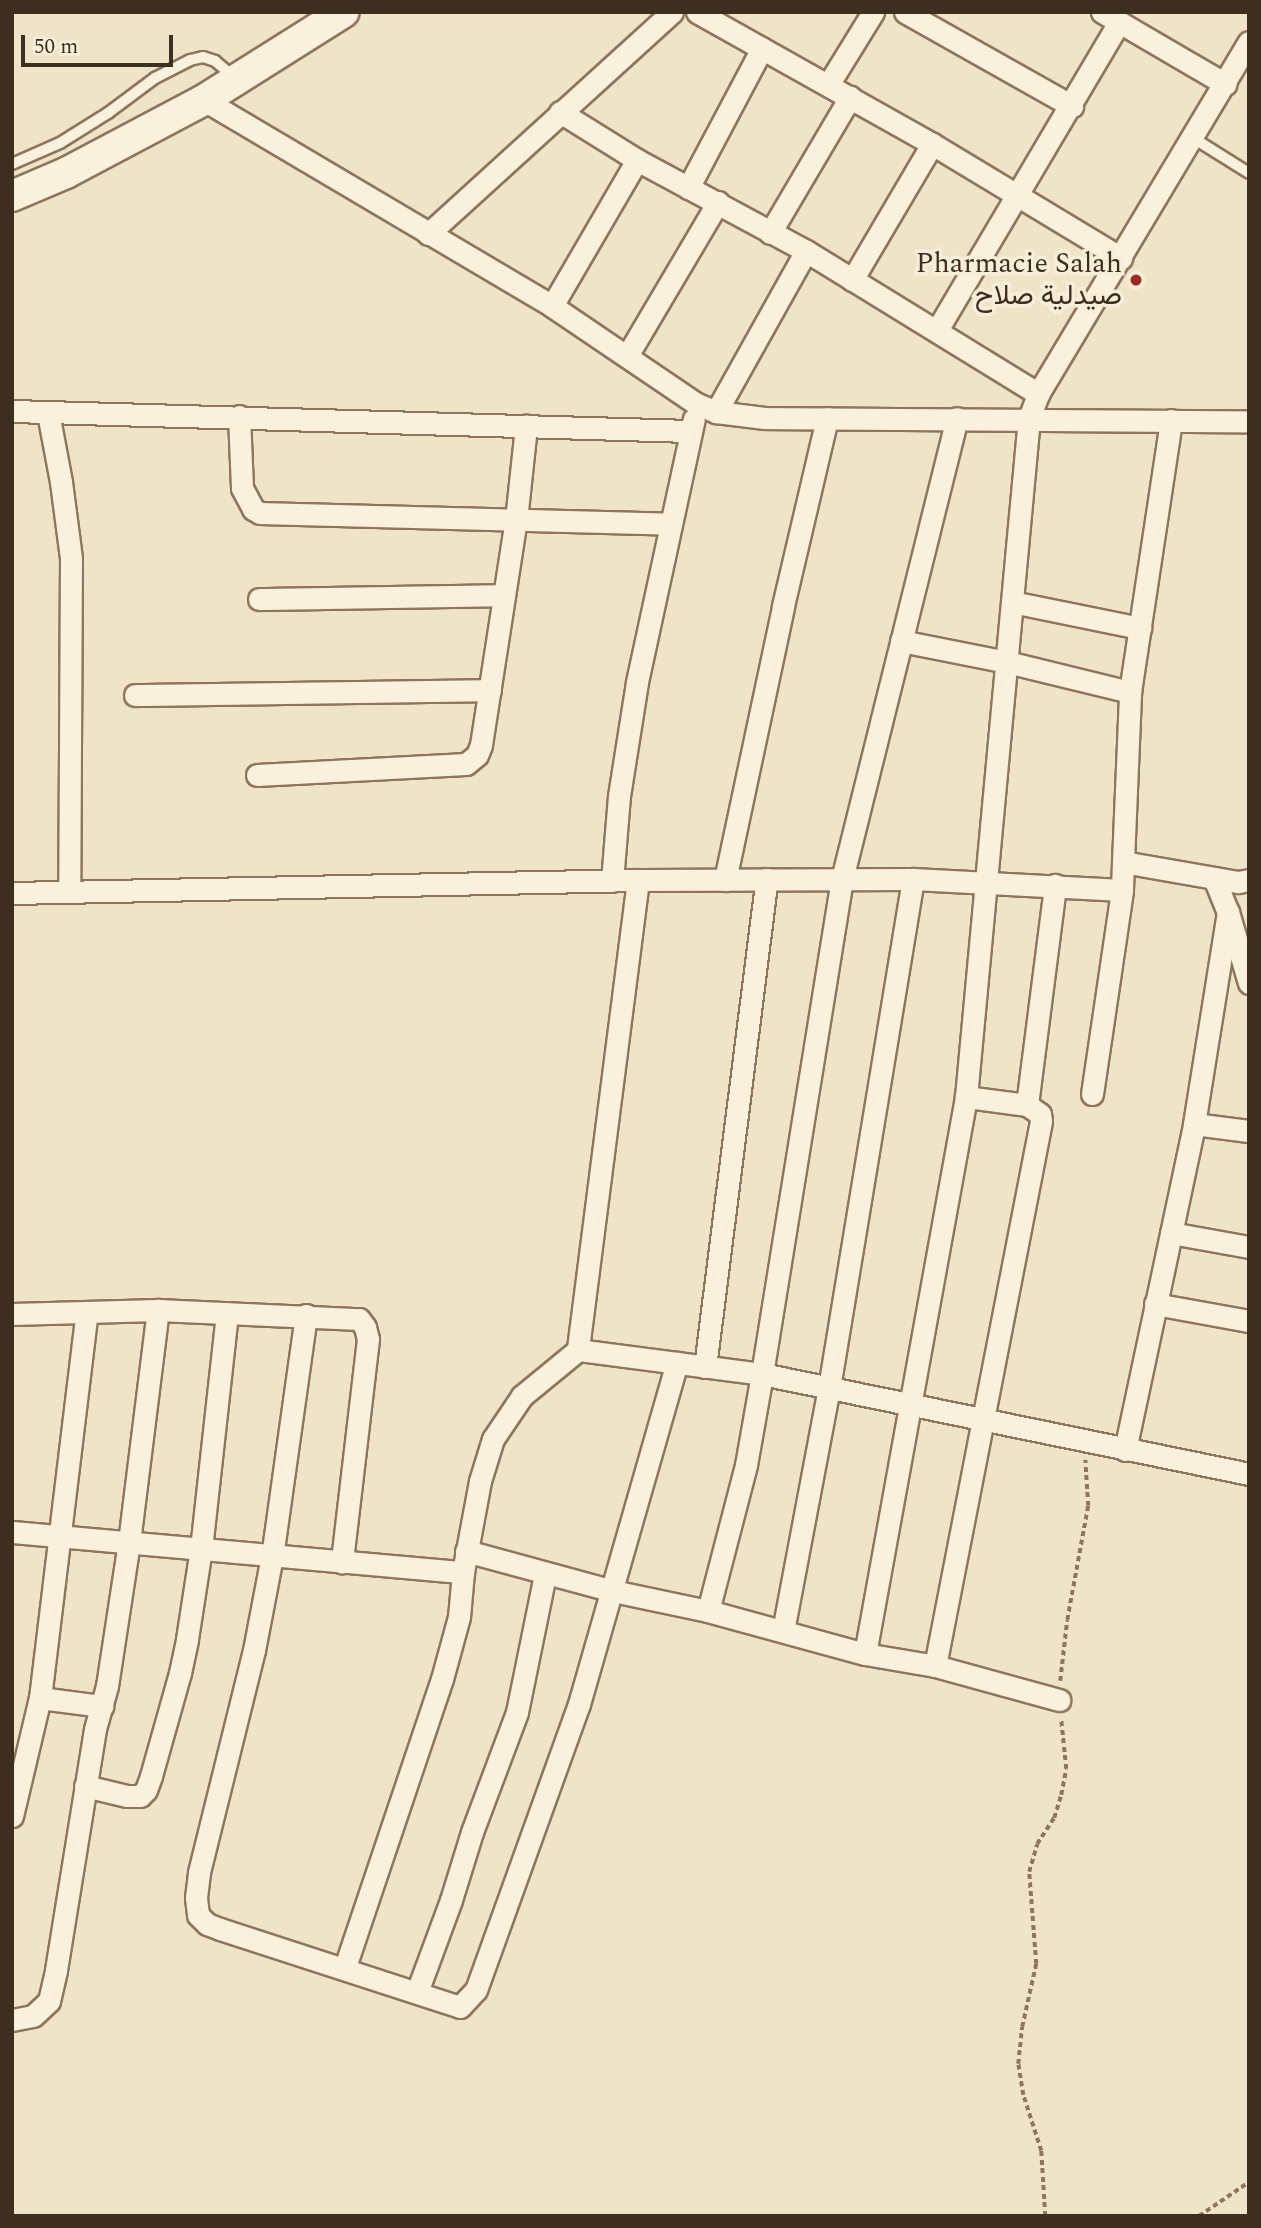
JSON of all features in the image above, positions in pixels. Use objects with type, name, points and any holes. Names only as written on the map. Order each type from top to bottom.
[{"type":"main road","points":[[12,196],[66,173],[204,100],[344,12]]},
{"type":"street","points":[[428,234],[672,12]]},
{"type":"street","points":[[697,12],[850,97],[1121,258]]},
{"type":"street","points":[[828,85],[873,12]]},
{"type":"street","points":[[905,12],[1072,106]]},
{"type":"street","points":[[937,330],[1072,106],[1110,17],[1225,84]]},
{"type":"street","points":[[865,1654],[908,1404],[966,1097],[1029,418],[1038,394],[1249,42]]},
{"type":"street","points":[[688,188],[762,48]]},
{"type":"street","points":[[770,233],[850,97]]},
{"type":"street","points":[[204,100],[552,306],[707,408],[737,417],[1249,421]]},
{"type":"street","points":[[560,112],[637,160],[806,251],[1038,394]]},
{"type":"street","points":[[852,280],[932,145]]},
{"type":"street","points":[[552,306],[637,160]]},
{"type":"street","points":[[628,356],[718,202]]},
{"type":"street","points":[[612,881],[619,796],[637,682],[691,431],[806,251]]},
{"type":"street","points":[[12,411],[691,431]]},
{"type":"street","points":[[48,413],[71,558],[69,891]]},
{"type":"street","points":[[239,416],[242,488],[253,509],[260,513],[671,524]]},
{"type":"street","points":[[725,880],[783,606],[827,418]]},
{"type":"street","points":[[708,1611],[746,1465],[842,879],[957,418]]},
{"type":"street","points":[[1091,1094],[1122,890],[1130,692],[1171,420]]},
{"type":"street","points":[[257,775],[466,764],[477,755],[481,745],[505,595],[526,426]]},
{"type":"street","points":[[258,599],[505,595]]},
{"type":"street","points":[[1012,602],[1140,628]]},
{"type":"street","points":[[901,641],[1007,662],[1130,692]]},
{"type":"street","points":[[135,695],[490,690]]},
{"type":"street","points":[[1123,862],[1214,878],[1249,880]]},
{"type":"street","points":[[1214,878],[1228,912],[1249,983]]},
{"type":"street","points":[[12,893],[638,880],[842,879],[987,881],[1122,890]]},
{"type":"street","points":[[783,1630],[829,1388],[914,879]]},
{"type":"street","points":[[345,1967],[442,1679],[459,1617],[465,1562],[493,1439],[522,1396],[578,1350],[638,880]]},
{"type":"street","points":[[705,1367],[767,880]]},
{"type":"street","points":[[1027,1105],[1055,885]]},
{"type":"street","points":[[1125,1450],[1194,1124],[1228,912]]},
{"type":"street","points":[[936,1665],[1041,1121],[1040,1114],[1027,1105],[966,1097]]},
{"type":"street","points":[[1194,1124],[1249,1131]]},
{"type":"street","points":[[1171,1233],[1249,1247]]},
{"type":"street","points":[[1155,1304],[1249,1321]]},
{"type":"street","points":[[12,2020],[33,2016],[49,2001],[65,1922],[85,1786],[102,1706],[129,1542],[158,1310]]},
{"type":"street","points":[[12,1314],[158,1310],[306,1315],[359,1320],[365,1327],[368,1339],[342,1562]]},
{"type":"street","points":[[12,1816],[40,1698],[57,1537],[87,1312]]},
{"type":"street","points":[[85,1786],[127,1797],[140,1796],[146,1790],[180,1673],[201,1549],[227,1313]]},
{"type":"street","points":[[306,1315],[272,1556],[254,1650],[199,1873],[195,1898],[198,1915],[207,1924],[220,1929],[345,1967],[460,2007],[466,2004],[475,1990],[579,1704],[677,1363]]},
{"type":"street","points":[[578,1350],[762,1374],[1249,1474]]},
{"type":"street","points":[[12,1532],[342,1562],[465,1562],[545,1574],[708,1611],[865,1654],[936,1665],[1059,1700]]},
{"type":"street","points":[[417,1992],[517,1712],[545,1574]]},
{"type":"street","points":[[40,1698],[102,1706]]},
{"type":"lane","points":[[12,164],[60,143],[108,113],[155,78],[190,60],[203,57],[215,61],[237,80]]},
{"type":"lane","points":[[1193,138],[1249,173]]},
{"type":"path","points":[[1045,2216],[1041,2151],[1023,2095],[1018,2064],[1021,2027],[1036,1964],[1029,1872],[1037,1844],[1054,1818],[1066,1769],[1059,1700],[1067,1620],[1088,1506],[1083,1441]]},
{"type":"path","points":[[1199,2216],[1249,2182]]},
{"type":"place","name":"Pharmacie Salah صيدلية صلاح","points":[[1136,280]]}]
